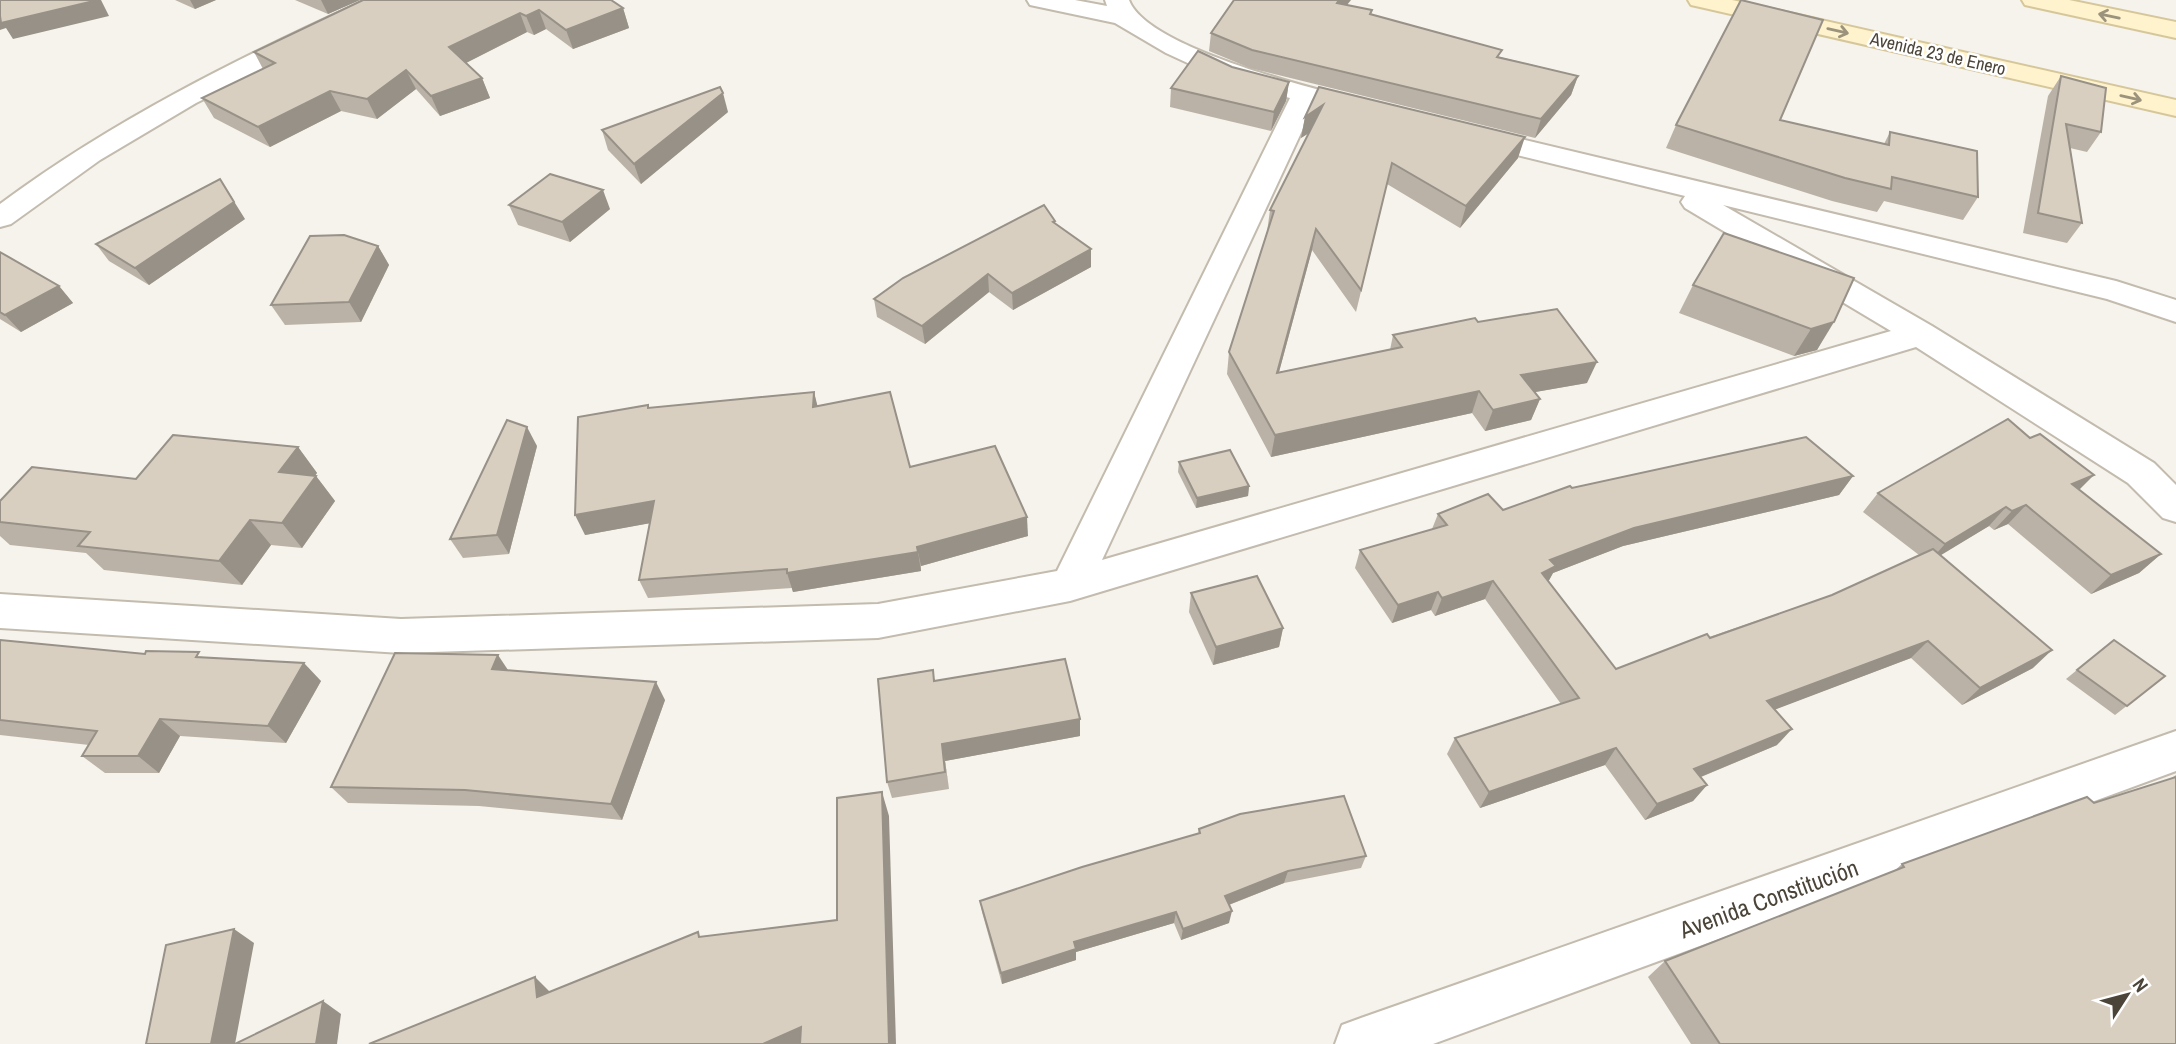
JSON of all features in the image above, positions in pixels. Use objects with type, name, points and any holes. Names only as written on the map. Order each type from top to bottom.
[{"type":"main road","name":"Avenida 23 de Enero","points":[[1700,0],[2176,108]]},
{"type":"main road","points":[[2034,0],[2176,30]]},
{"type":"street","points":[[0,218],[31,194],[226,75],[386,0]]},
{"type":"street","points":[[1039,0],[1120,9],[1175,48],[1241,76],[1384,114]]},
{"type":"street","points":[[1070,585],[1305,95]]},
{"type":"street","points":[[1450,130],[2116,291],[2176,312]]},
{"type":"street","points":[[1661,181],[1920,334],[2141,473],[2176,508]]},
{"type":"street","points":[[0,611],[401,636],[877,621],[1070,585],[1920,334]]},
{"type":"street","name":"Avenida Constitución","points":[[1361,1044],[2176,751]]},
{"type":"building","points":[[0,0],[98,0],[1,23]]},
{"type":"building","points":[[363,0],[611,0],[623,8],[566,30],[539,10],[526,16],[520,13],[449,47],[482,78],[431,96],[406,70],[367,99],[330,91],[258,127],[202,98],[275,63],[254,52]]},
{"type":"building","points":[[1234,0],[1339,0],[1337,3],[1372,10],[1370,14],[1502,50],[1497,57],[1578,76],[1541,119],[1252,50],[1211,33]]},
{"type":"building","points":[[1741,0],[1823,20],[1780,120],[1889,145],[1890,132],[1977,151],[1978,197],[1892,177],[1891,189],[1845,178],[1676,125]]},
{"type":"building","points":[[1198,51],[1232,67],[1289,82],[1274,112],[1171,88]]},
{"type":"building","points":[[2061,76],[2106,88],[2101,132],[2066,124],[2082,223],[2038,213]]},
{"type":"building","points":[[720,87],[723,93],[634,164],[602,130]]},
{"type":"building","points":[[1319,87],[1525,137],[1466,206],[1392,163],[1361,290],[1316,229],[1277,373],[1402,347],[1393,335],[1475,318],[1478,322],[1557,309],[1597,362],[1521,375],[1540,399],[1493,410],[1479,391],[1275,435],[1229,352],[1274,211],[1270,210],[1323,105],[1305,117]]},
{"type":"building","points":[[550,174],[603,190],[562,222],[509,205]]},
{"type":"building","points":[[220,179],[234,202],[135,268],[96,244]]},
{"type":"building","points":[[1044,205],[1055,221],[1053,222],[1091,249],[1012,293],[988,274],[922,326],[874,299],[903,278]]},
{"type":"building","points":[[1724,233],[1854,278],[1834,322],[1811,329],[1693,285]]},
{"type":"building","points":[[344,235],[378,246],[349,302],[271,305],[310,236]]},
{"type":"building","points":[[0,252],[59,286],[5,315],[0,312]]},
{"type":"building","points":[[814,392],[813,407],[890,392],[910,467],[995,446],[1027,517],[917,547],[918,552],[787,573],[787,569],[639,580],[654,501],[575,515],[578,417],[648,405],[648,408]]},
{"type":"building","points":[[2008,419],[2030,438],[2040,434],[2094,475],[2072,484],[2161,554],[2111,575],[2026,505],[2012,511],[2006,507],[1945,544],[1878,493]]},
{"type":"building","points":[[507,420],[527,427],[497,535],[450,539]]},
{"type":"building","points":[[173,435],[298,447],[279,472],[316,476],[282,523],[250,520],[219,561],[78,546],[90,532],[0,522],[0,501],[32,467],[136,479]]},
{"type":"building","points":[[1806,437],[1853,476],[1634,528],[1550,560],[1556,566],[1542,573],[1616,669],[1707,634],[1710,638],[1832,595],[1933,549],[2052,650],[1980,688],[1928,641],[1767,701],[1792,729],[1694,769],[1707,785],[1657,804],[1616,748],[1489,792],[1455,738],[1579,698],[1493,581],[1442,598],[1438,592],[1398,605],[1360,550],[1447,525],[1438,514],[1488,494],[1503,510],[1570,486],[1572,488]]},
{"type":"building","points":[[1230,450],[1249,486],[1197,498],[1179,462]]},
{"type":"building","points":[[1257,576],[1283,628],[1216,647],[1191,593]]},
{"type":"building","points":[[0,640],[145,654],[146,651],[199,652],[196,657],[304,663],[268,726],[160,719],[138,756],[82,756],[97,731],[0,720]]},
{"type":"building","points":[[2114,640],[2165,676],[2127,706],[2077,670]]},
{"type":"building","points":[[395,653],[498,655],[492,669],[656,682],[611,804],[465,790],[331,787]]},
{"type":"building","points":[[1065,659],[1080,719],[942,744],[945,772],[887,782],[878,679],[933,670],[934,681]]},
{"type":"building","points":[[2176,777],[2176,1044],[1720,1044],[1665,961],[1904,867],[1902,864],[2087,797],[2094,803]]},
{"type":"building","points":[[882,792],[889,1044],[800,1044],[801,1027],[763,1044],[369,1044],[535,977],[537,997],[698,932],[699,937],[837,920],[837,798]]},
{"type":"building","points":[[1344,796],[1366,856],[1288,871],[1225,896],[1232,911],[1183,929],[1176,912],[1074,942],[1076,949],[1001,973],[980,901],[1082,867],[1200,833],[1199,829],[1240,814]]},
{"type":"building","points":[[234,929],[211,1044],[146,1044],[166,945]]},
{"type":"building","points":[[323,1001],[316,1044],[235,1044]]}]
